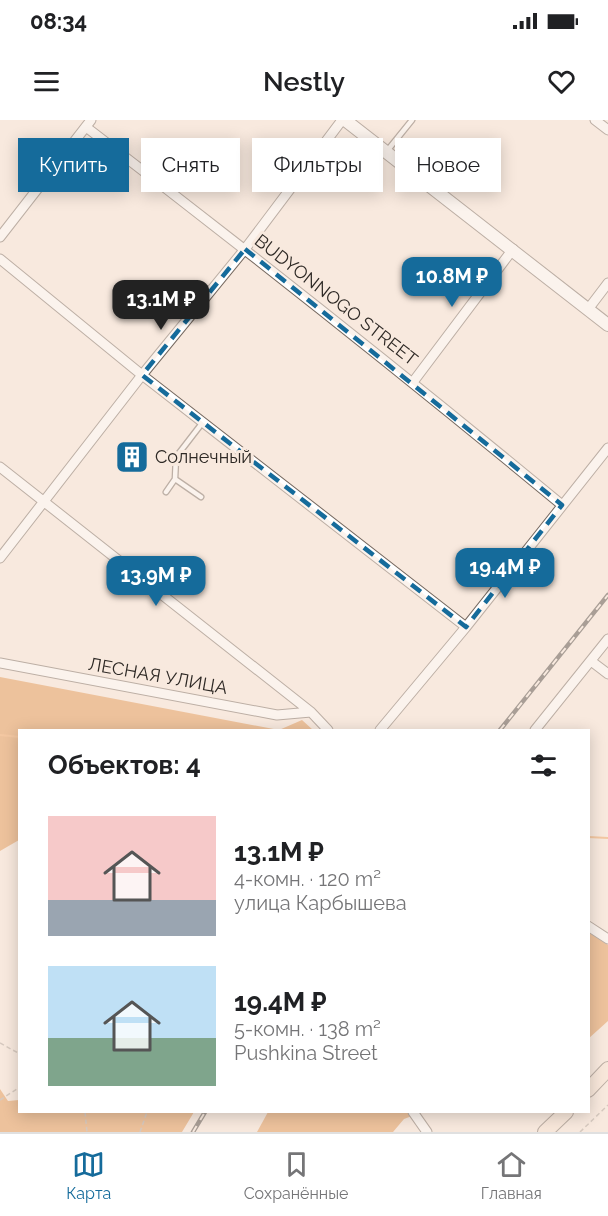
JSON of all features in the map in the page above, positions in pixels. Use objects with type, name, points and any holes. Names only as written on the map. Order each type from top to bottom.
[{"type":"main road","points":[[590,1088],[608,1069]]},
{"type":"main road","points":[[545,1132],[565,1113]]},
{"type":"street","points":[[0,558],[142,375],[245,249],[344,120],[608,325]]},
{"type":"street","points":[[595,120],[608,130]]},
{"type":"street","points":[[0,237],[89,123]]},
{"type":"street","name":"BUDYONNOGO STREET","points":[[89,123],[413,382],[562,505]]},
{"type":"street","points":[[413,382],[513,249]]},
{"type":"street","points":[[0,259],[142,375],[466,627]]},
{"type":"street","points":[[589,308],[608,283]]},
{"type":"street","points":[[381,729],[466,627],[608,448]]},
{"type":"street","points":[[0,467],[311,712],[326,729]]},
{"type":"street","points":[[536,729],[608,639]]},
{"type":"street","points":[[591,661],[608,674]]},
{"type":"street","name":"ЛЕСНАЯ УЛИЦА","points":[[0,663],[277,715],[311,712]]},
{"type":"street","points":[[590,927],[608,939]]},
{"type":"street","points":[[414,1113],[427,1132]]},
{"type":"lane","points":[[386,152],[412,120]]},
{"type":"lane","points":[[166,492],[175,479],[176,457],[202,422]]},
{"type":"lane","points":[[175,479],[201,497]]},
{"type":"path","points":[[1,1044],[18,1053]]},
{"type":"path","points":[[0,1100],[18,1089]]},
{"type":"path","points":[[580,1132],[608,1105]]},
{"type":"path","points":[[85,1113],[87,1132]]},
{"type":"path","points":[[140,1132],[147,1113]]},
{"type":"highlighted area","points":[[245,249],[562,505],[466,627],[142,375]]},
{"type":"shaded area","points":[[0,677],[274,729],[18,729],[18,841],[0,851]]},
{"type":"shaded area","points":[[302,720],[312,729],[281,729]]},
{"type":"shaded area","points":[[590,933],[608,945],[608,1021],[590,1037]]},
{"type":"shaded area","points":[[0,1089],[8,1101],[18,1100],[18,1113],[193,1113],[182,1132],[0,1132]]},
{"type":"shaded area","points":[[267,1113],[411,1113],[412,1116],[404,1119],[393,1132],[257,1132]]},
{"type":"waterway","points":[[0,735],[18,737]]},
{"type":"waterway","points":[[590,837],[608,838]]},
{"type":"railway","points":[[501,729],[608,595]]},
{"type":"railway","points":[[193,1132],[204,1113]]},
{"type":"place","name":"Солнечный","points":[[132,457]]}]
